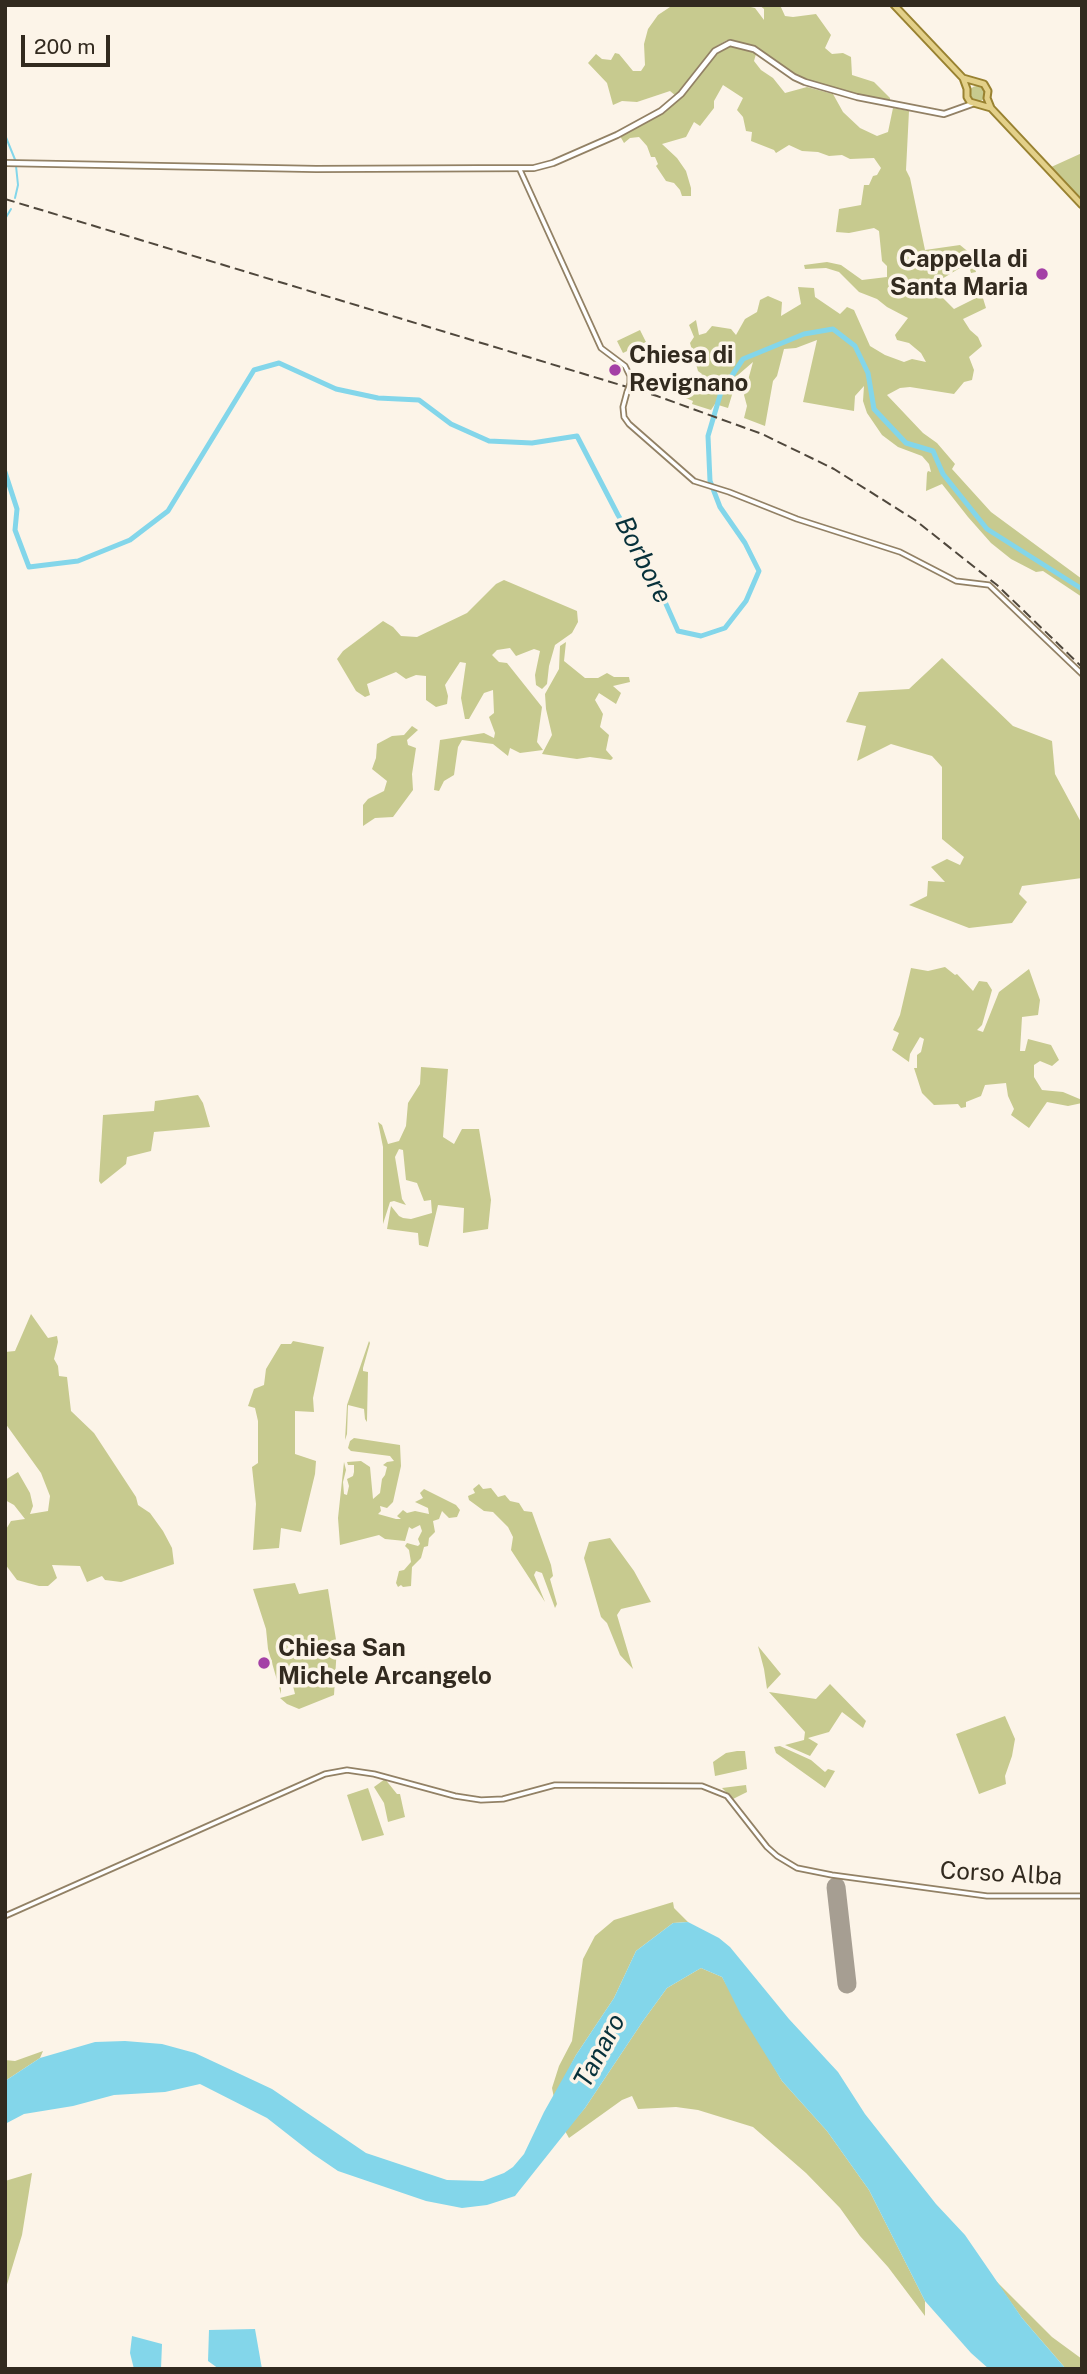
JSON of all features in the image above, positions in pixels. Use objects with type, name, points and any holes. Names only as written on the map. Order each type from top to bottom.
[{"type":"main road","points":[[894,5],[963,78],[984,85],[991,108],[1082,205]]},
{"type":"main road","points":[[5,163],[520,170],[541,167],[617,135],[654,115],[681,94],[715,51],[730,43],[754,49],[794,78],[815,86],[936,114],[958,111],[972,104],[991,108]]},
{"type":"main road","points":[[958,111],[967,97],[963,78]]},
{"type":"main road","points":[[967,89],[973,83]]},
{"type":"main road","points":[[967,97],[972,104]]},
{"type":"main road","points":[[981,104],[987,98]]},
{"type":"street","points":[[520,170],[601,348],[623,364],[630,381],[624,413],[631,426],[691,478],[708,486],[797,519],[900,552],[956,581],[989,585],[1082,674]]},
{"type":"street","name":"Corso Alba","points":[[5,1916],[325,1774],[354,1770],[481,1800],[503,1799],[555,1785],[671,1785],[711,1788],[735,1804],[767,1847],[788,1864],[832,1875],[987,1896],[1082,1896]]},
{"type":"green space","points":[[673,5],[742,5],[755,8],[764,20],[764,9],[759,5],[780,5],[785,16],[816,14],[831,35],[825,48],[832,54],[843,53],[851,57],[852,75],[874,82],[890,98],[890,102],[814,84],[795,75],[758,49],[727,40],[715,47],[676,96],[670,91],[637,102],[622,101],[613,105],[607,83],[588,63],[596,54],[602,59],[611,60],[615,53],[619,54],[633,71],[641,71],[645,65],[644,44],[648,29],[658,15]]},
{"type":"green space","points":[[727,46],[741,47],[756,54],[754,61],[785,93],[807,87],[833,94],[843,112],[860,128],[877,136],[888,132],[893,108],[909,111],[906,170],[925,250],[960,245],[971,254],[976,272],[971,273],[968,263],[937,282],[942,297],[954,309],[982,295],[986,308],[963,319],[982,346],[969,357],[974,370],[972,380],[964,382],[954,394],[910,387],[900,388],[887,395],[923,433],[937,443],[955,464],[952,469],[991,512],[1082,579],[1082,597],[1043,571],[1036,572],[1011,559],[991,543],[942,484],[926,491],[927,473],[931,472],[929,464],[922,456],[898,447],[882,435],[867,413],[863,401],[864,386],[855,396],[854,411],[803,402],[817,340],[796,348],[784,349],[777,376],[773,381],[765,426],[744,418],[747,406],[744,395],[753,362],[738,375],[728,408],[715,404],[711,410],[692,404],[693,401],[671,392],[705,386],[699,379],[702,374],[698,371],[690,343],[694,337],[689,325],[696,320],[699,335],[706,333],[712,326],[731,329],[736,335],[745,319],[757,312],[760,300],[768,296],[782,302],[781,316],[801,304],[798,287],[814,288],[815,297],[840,314],[847,307],[854,310],[870,346],[885,355],[904,362],[912,359],[926,362],[921,353],[909,343],[897,340],[895,335],[908,318],[877,299],[859,292],[839,272],[826,268],[805,269],[804,265],[827,262],[841,265],[862,280],[887,277],[887,266],[882,261],[879,231],[874,228],[849,233],[836,232],[839,209],[861,205],[864,185],[869,185],[881,168],[874,158],[829,156],[802,151],[789,145],[776,153],[751,141],[752,132],[746,131],[743,117],[737,110],[743,98],[723,85],[714,101],[714,108],[700,126],[694,122],[686,137],[662,144],[686,171],[691,196],[682,196],[674,183],[666,181],[656,166],[658,164],[655,157],[651,157],[647,146],[639,137],[630,138],[624,143],[620,136],[673,105],[718,52]]},
{"type":"green space","points":[[977,86],[983,88],[983,100],[977,102],[971,100],[969,94],[971,88]]},
{"type":"green space","points":[[1082,153],[1082,202],[1049,168]]},
{"type":"green space","points":[[640,330],[646,342],[623,353],[617,341]]},
{"type":"green space","points":[[504,580],[577,611],[578,622],[572,633],[555,645],[547,684],[542,689],[536,685],[535,675],[540,651],[534,649],[516,656],[510,648],[497,650],[492,655],[499,662],[507,663],[542,707],[537,742],[543,750],[520,753],[510,748],[508,756],[493,744],[462,740],[458,747],[454,775],[444,781],[439,791],[434,790],[440,740],[484,733],[494,738],[495,733],[489,717],[494,713],[493,690],[484,693],[469,719],[465,719],[461,698],[466,663],[460,662],[445,685],[447,704],[436,707],[426,700],[426,676],[416,675],[406,679],[396,672],[367,684],[370,695],[365,697],[356,691],[337,659],[343,651],[383,621],[401,636],[417,637],[467,613],[496,584]]},
{"type":"green space","points":[[566,642],[564,661],[585,678],[598,678],[607,673],[614,677],[629,677],[630,682],[613,686],[621,693],[616,704],[599,693],[595,700],[603,714],[600,727],[609,735],[606,750],[613,758],[611,760],[542,754],[552,735],[545,694],[559,669],[560,646]]},
{"type":"green space","points":[[942,658],[1013,726],[1052,741],[1055,774],[1082,824],[1082,878],[1022,886],[1019,894],[1027,902],[1012,923],[969,928],[909,905],[927,896],[928,881],[945,882],[931,867],[947,859],[960,865],[964,857],[942,839],[942,767],[932,756],[891,744],[857,761],[866,726],[846,722],[859,692],[909,689]]},
{"type":"green space","points":[[412,726],[418,730],[407,740],[408,745],[416,748],[412,774],[413,790],[393,817],[375,818],[363,826],[363,805],[368,799],[384,791],[387,781],[372,769],[377,744],[392,736],[404,735]]},
{"type":"green space","points":[[945,967],[957,974],[973,991],[979,981],[987,982],[992,990],[982,1025],[977,1030],[983,1032],[999,992],[1029,969],[1040,1000],[1038,1015],[1022,1017],[1020,1051],[1025,1051],[1028,1039],[1051,1045],[1059,1060],[1052,1066],[1040,1061],[1034,1065],[1034,1077],[1042,1090],[1063,1092],[1082,1100],[1082,1103],[1068,1106],[1047,1102],[1029,1128],[1011,1115],[1014,1109],[1006,1083],[985,1085],[981,1096],[966,1102],[966,1107],[961,1108],[958,1104],[934,1105],[922,1093],[914,1068],[917,1068],[917,1055],[921,1052],[924,1039],[920,1037],[910,1054],[909,1062],[892,1050],[899,1033],[893,1030],[900,1015],[911,968],[928,971]]},
{"type":"green space","points":[[421,1067],[448,1069],[443,1137],[454,1144],[462,1129],[479,1129],[491,1200],[488,1229],[463,1233],[464,1208],[438,1205],[428,1247],[419,1245],[418,1233],[387,1229],[391,1206],[403,1218],[411,1219],[432,1213],[431,1200],[424,1201],[417,1183],[406,1180],[403,1150],[399,1149],[395,1157],[402,1199],[406,1205],[390,1202],[383,1224],[383,1147],[378,1122],[382,1125],[388,1144],[399,1141],[406,1126],[408,1103],[420,1084]]},
{"type":"green space","points":[[198,1095],[210,1127],[154,1132],[151,1151],[127,1157],[126,1164],[101,1184],[103,1115],[154,1111],[155,1101]]},
{"type":"green space","points":[[31,1314],[48,1338],[57,1336],[54,1359],[59,1376],[67,1377],[71,1411],[94,1433],[136,1497],[138,1505],[150,1513],[163,1531],[172,1548],[174,1564],[121,1582],[105,1580],[102,1576],[87,1582],[80,1566],[52,1565],[57,1578],[48,1586],[39,1586],[17,1580],[5,1564],[5,1531],[11,1521],[25,1519],[14,1505],[5,1500],[5,1480],[18,1472],[30,1493],[33,1506],[30,1514],[48,1511],[50,1496],[41,1473],[5,1423],[5,1352],[15,1351]]},
{"type":"green space","points":[[293,1341],[324,1347],[313,1398],[314,1412],[295,1411],[295,1454],[316,1461],[315,1474],[301,1532],[281,1528],[279,1548],[253,1550],[256,1504],[252,1467],[258,1463],[258,1421],[255,1408],[248,1406],[254,1389],[264,1385],[266,1369],[281,1344],[291,1344]]},
{"type":"green space","points":[[369,1341],[363,1368],[363,1371],[368,1372],[367,1422],[364,1409],[348,1405],[345,1440],[347,1405]]},
{"type":"green space","points":[[354,1438],[400,1445],[401,1466],[393,1502],[387,1508],[380,1506],[381,1511],[378,1514],[401,1519],[397,1516],[403,1510],[407,1513],[415,1511],[429,1514],[428,1508],[415,1502],[423,1498],[420,1493],[424,1489],[456,1505],[460,1510],[457,1517],[449,1518],[442,1511],[439,1519],[433,1521],[435,1532],[429,1538],[428,1546],[424,1547],[421,1558],[412,1567],[411,1586],[398,1587],[396,1583],[399,1571],[404,1570],[411,1562],[409,1550],[405,1546],[407,1543],[418,1546],[420,1544],[420,1525],[412,1529],[409,1527],[405,1541],[385,1539],[379,1535],[340,1545],[338,1518],[344,1462],[344,1494],[347,1495],[349,1486],[347,1479],[353,1476],[354,1472],[354,1465],[348,1465],[347,1462],[361,1461],[370,1467],[373,1499],[380,1493],[387,1467],[383,1465],[394,1461],[390,1456],[351,1451],[348,1448]]},
{"type":"green space","points":[[479,1484],[483,1489],[491,1488],[498,1497],[505,1495],[510,1501],[519,1503],[524,1511],[532,1512],[551,1565],[553,1576],[550,1579],[557,1604],[555,1608],[542,1573],[536,1571],[534,1575],[545,1602],[511,1550],[513,1537],[508,1527],[493,1512],[484,1511],[469,1500],[468,1496],[475,1493],[473,1489]]},
{"type":"green space","points":[[610,1538],[634,1571],[651,1602],[621,1609],[617,1615],[633,1669],[620,1655],[607,1623],[601,1617],[584,1558],[589,1542]]},
{"type":"green space","points":[[295,1583],[299,1594],[328,1589],[337,1646],[334,1695],[299,1709],[280,1698],[295,1694],[288,1669],[281,1671],[281,1694],[268,1649],[266,1629],[253,1589]]},
{"type":"green space","points":[[758,1646],[781,1674],[767,1689],[764,1669]]},
{"type":"green space","points":[[830,1684],[866,1721],[863,1728],[842,1712],[829,1732],[808,1738],[818,1744],[810,1756],[785,1745],[804,1740],[805,1732],[769,1692],[816,1699]]},
{"type":"green space","points":[[1005,1716],[1015,1739],[1005,1776],[1006,1784],[979,1794],[956,1734]]},
{"type":"green space","points":[[780,1746],[811,1760],[825,1772],[828,1769],[835,1771],[825,1788],[776,1753],[774,1747]]},
{"type":"green space","points":[[745,1751],[747,1769],[715,1776],[713,1762],[726,1753]]},
{"type":"green space","points":[[385,1779],[397,1794],[400,1794],[405,1817],[388,1822],[384,1803],[374,1787]]},
{"type":"green space","points":[[746,1785],[747,1792],[733,1799],[722,1788]]},
{"type":"green space","points":[[368,1788],[384,1835],[362,1841],[347,1795]]},
{"type":"green space","points":[[673,1902],[674,1908],[688,1922],[673,1923],[636,1951],[614,1998],[576,2055],[554,2098],[552,2088],[559,2066],[572,2041],[583,1959],[595,1936],[614,1920]]},
{"type":"green space","points":[[701,1968],[722,1977],[782,2081],[827,2131],[869,2190],[925,2301],[925,2316],[840,2208],[806,2173],[753,2127],[698,2110],[676,2107],[638,2109],[632,2096],[622,2100],[569,2138],[565,2131],[585,2108],[667,1988]]},
{"type":"green space","points":[[43,2051],[40,2058],[5,2081],[5,2060],[15,2061]]},
{"type":"green space","points":[[32,2173],[22,2235],[5,2291],[5,2181]]},
{"type":"green space","points":[[995,2280],[1052,2337],[1082,2359],[1082,2369],[1066,2369],[1022,2318]]},
{"type":"water","name":"Tanaro","points":[[688,1922],[719,1938],[730,1947],[789,2019],[838,2072],[865,2114],[936,2204],[965,2235],[1022,2318],[1066,2369],[989,2369],[971,2353],[925,2301],[869,2190],[827,2131],[782,2081],[741,2015],[722,1977],[701,1968],[667,1988],[585,2108],[515,2196],[487,2205],[462,2208],[426,2201],[338,2171],[267,2118],[200,2084],[165,2092],[114,2095],[73,2106],[24,2114],[5,2124],[5,2081],[40,2058],[95,2042],[162,2044],[195,2053],[272,2089],[366,2153],[447,2180],[483,2181],[504,2173],[524,2154],[576,2055],[614,1998],[636,1951],[673,1923]]},
{"type":"water","points":[[255,2329],[262,2369],[219,2369],[208,2361],[209,2330]]},
{"type":"water","points":[[132,2336],[162,2344],[161,2369],[134,2369],[130,2353]]},
{"type":"waterway","points":[[5,135],[16,162]]},
{"type":"waterway","points":[[15,198],[18,185],[16,166]]},
{"type":"waterway","points":[[5,219],[11,209]]},
{"type":"waterway","name":"Borbore","points":[[5,472],[17,509],[15,530],[29,567],[78,561],[130,540],[168,511],[254,370],[279,363],[336,389],[378,398],[419,400],[451,424],[489,441],[532,443],[577,436],[618,515],[650,568],[678,631],[701,636],[725,628],[746,601],[759,571],[745,543],[720,507],[710,481],[708,436],[721,392],[743,359],[804,334],[833,329],[855,346],[868,373],[874,409],[906,443],[933,451],[943,474],[987,529],[1082,589]]},
{"type":"runway","points":[[836,1887],[847,1984]]},
{"type":"railway","points":[[5,199],[657,396],[762,434],[834,469],[915,520],[997,585],[1082,667]]},
{"type":"place","name":"Cappella di Santa Maria","points":[[1042,274]]},
{"type":"place","name":"Chiesa di Revignano","points":[[615,370]]},
{"type":"place","name":"Chiesa San Michele Arcangelo","points":[[264,1663]]}]
